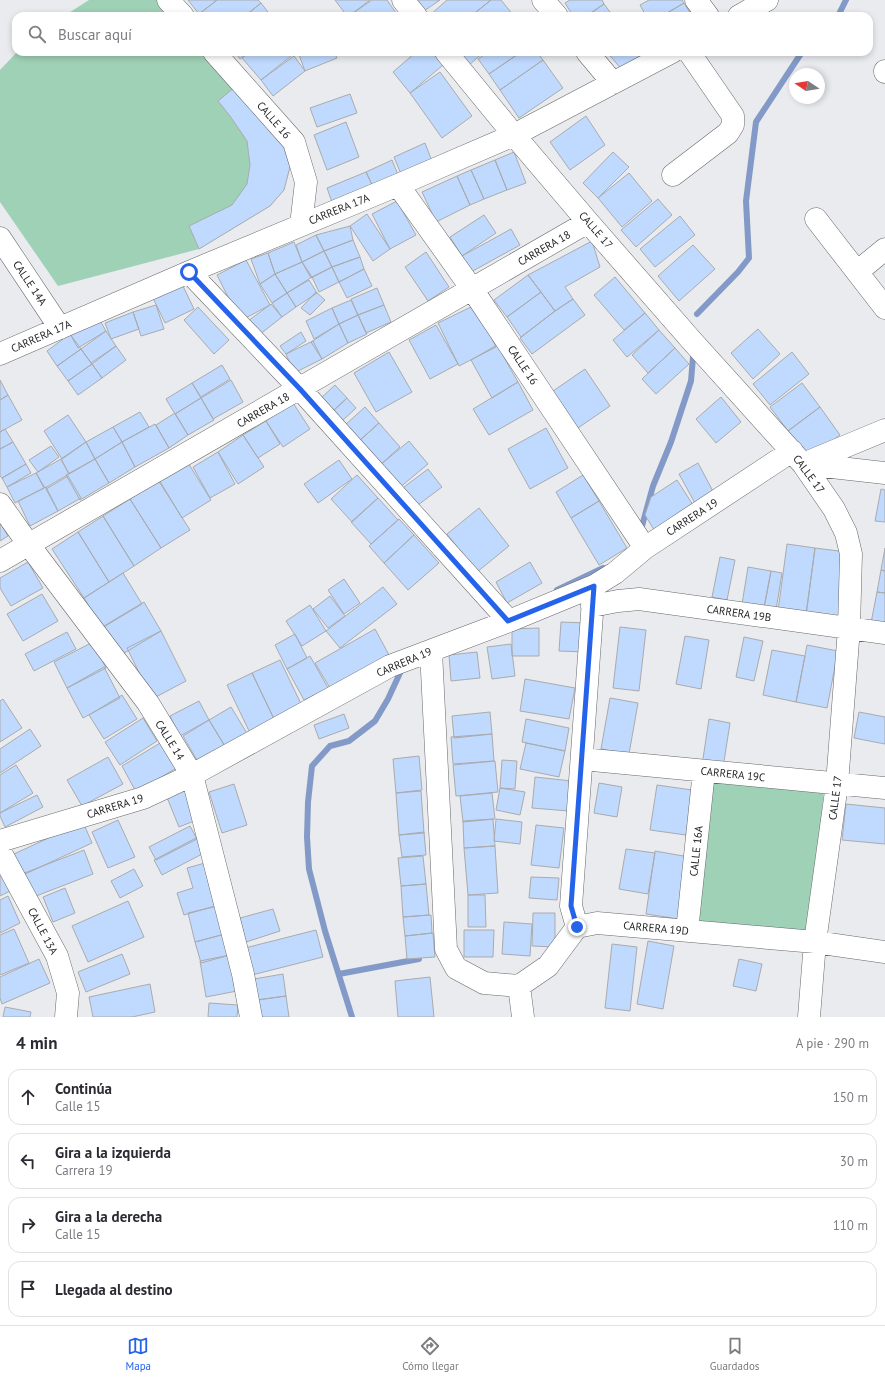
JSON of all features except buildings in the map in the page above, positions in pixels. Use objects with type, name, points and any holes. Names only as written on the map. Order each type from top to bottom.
[{"type":"street","points":[[168,0],[179,12]]},
{"type":"street","points":[[403,0],[413,12]]},
{"type":"street","points":[[543,0],[554,12]]},
{"type":"street","points":[[696,0],[705,12]]},
{"type":"street","points":[[746,12],[767,0]]},
{"type":"street","name":"CALLE 16","points":[[218,56],[294,142],[306,182],[301,225]]},
{"type":"street","name":"CALLE 17","points":[[449,56],[588,222],[797,458],[834,509],[846,533],[851,554],[849,628],[837,784],[815,942],[809,1017]]},
{"type":"street","points":[[590,56],[613,83]]},
{"type":"street","name":"CARRERA 17A","points":[[0,354],[189,272],[514,135],[664,56]]},
{"type":"street","points":[[673,175],[728,132],[733,125],[733,116],[692,56]]},
{"type":"street","name":"CALLE 16","points":[[398,185],[472,289],[645,548]]},
{"type":"street","points":[[816,219],[885,308]]},
{"type":"street","name":"CARRERA 18","points":[[0,561],[588,222]]},
{"type":"street","name":"CALLE 14A","points":[[0,238],[60,328]]},
{"type":"street","points":[[857,272],[885,249]]},
{"type":"street","points":[[189,272],[300,389],[508,621]]},
{"type":"street","name":"CARRERA 19","points":[[0,841],[143,798],[192,775],[390,666],[508,621],[593,596],[615,573],[645,548],[797,458],[885,430]]},
{"type":"street","points":[[797,458],[885,473]]},
{"type":"street","name":"CALLE 14","points":[[0,504],[148,703],[192,775],[243,974],[251,1017]]},
{"type":"street","points":[[431,651],[446,949],[456,968],[484,983],[519,986],[548,966],[577,927],[571,906],[593,596]]},
{"type":"street","name":"CARRERA 19B","points":[[593,596],[618,601],[639,599],[885,632]]},
{"type":"street","name":"CARRERA 19C","points":[[582,759],[885,788]]},
{"type":"street","name":"CALLE 16A","points":[[687,931],[704,771]]},
{"type":"street","name":"CALLE 13A","points":[[0,851],[57,956],[68,993],[66,1017]]},
{"type":"street","name":"CARRERA 19D","points":[[577,927],[597,923],[815,942],[885,952]]},
{"type":"street","points":[[519,986],[523,1017]]},
{"type":"green space","points":[[89,0],[160,0],[170,12],[70,12]]},
{"type":"green space","points":[[13,56],[208,56],[283,145],[290,167],[284,190],[270,206],[199,249],[58,286],[0,202],[0,70]]},
{"type":"green space","points":[[709,779],[824,790],[809,936],[694,924]]},
{"type":"waterway","points":[[840,12],[846,0]]},
{"type":"waterway","points":[[697,314],[738,272],[749,258],[746,201],[756,122],[799,56]]},
{"type":"waterway","points":[[642,526],[653,486],[671,442],[691,381],[693,357]]},
{"type":"waterway","points":[[557,590],[603,568]]},
{"type":"waterway","points":[[352,1017],[325,931],[309,869],[307,837],[308,802],[312,766],[330,746],[349,741],[375,721],[388,699],[400,673]]},
{"type":"waterway","points":[[339,974],[419,959]]},
{"type":"route","points":[[189,272],[300,389],[508,621],[594,586],[571,906],[577,927]]}]
